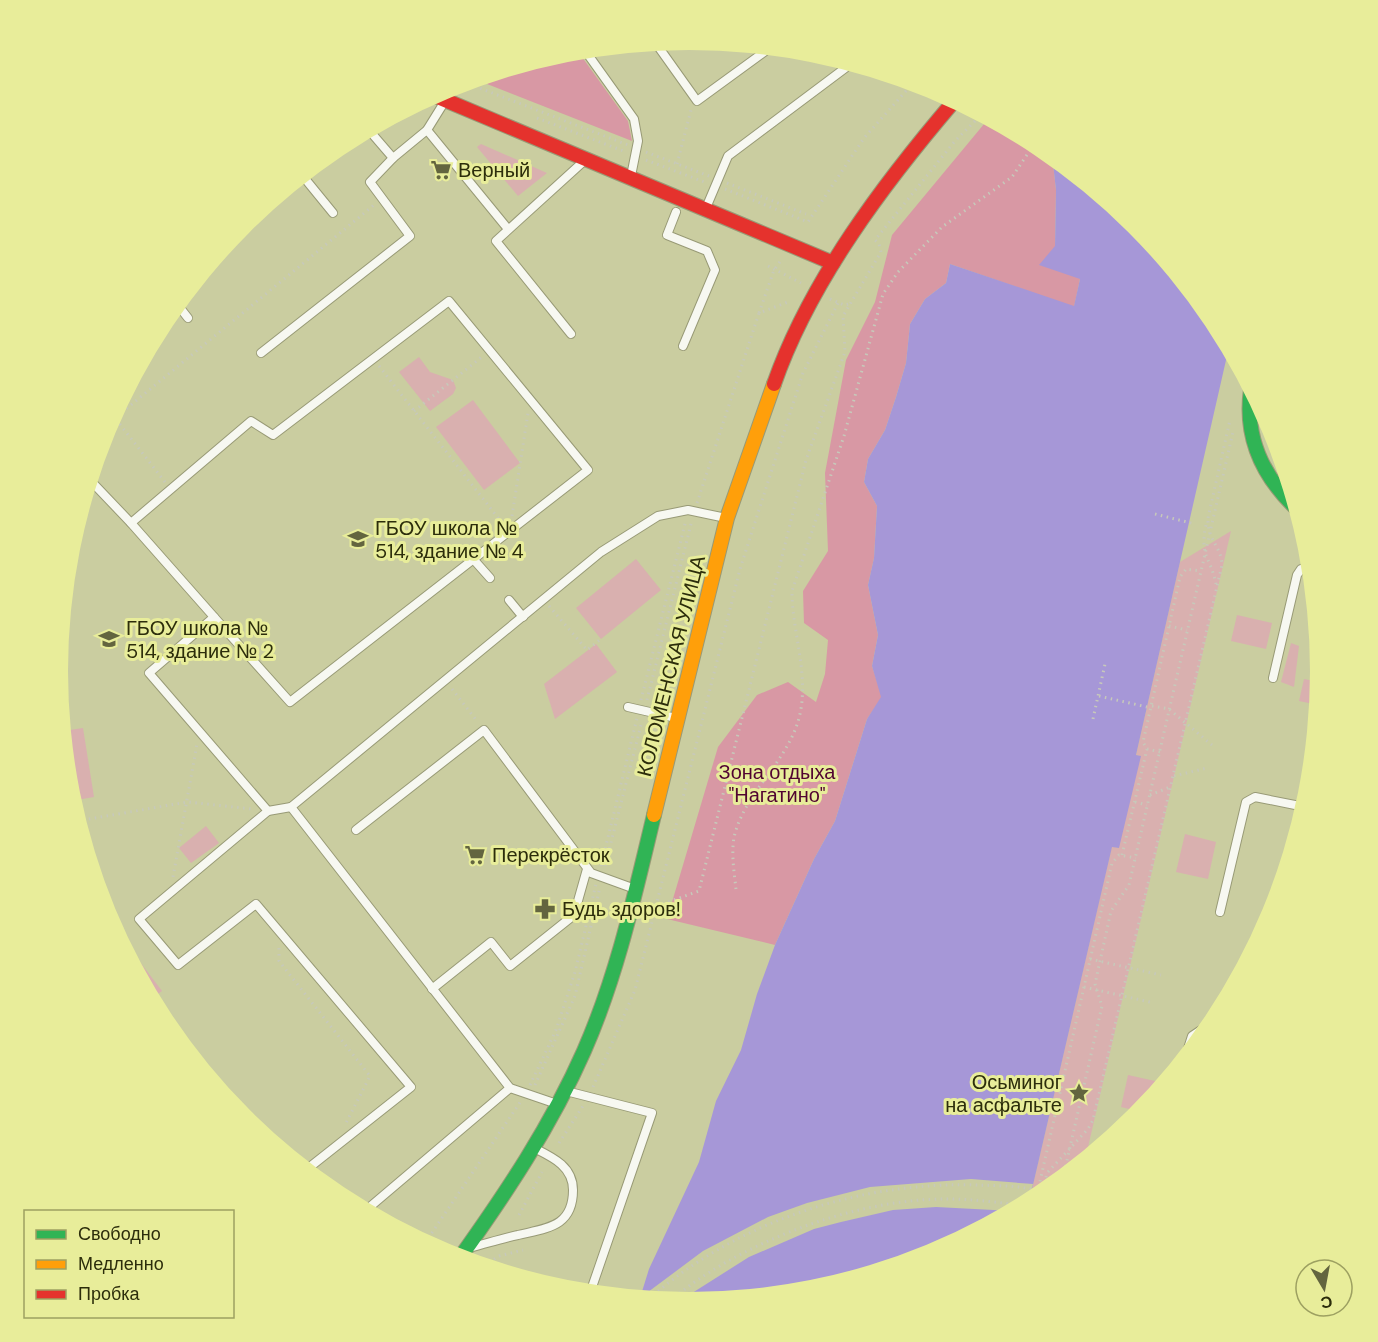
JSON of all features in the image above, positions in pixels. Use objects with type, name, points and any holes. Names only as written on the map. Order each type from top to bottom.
[{"type":"street","points":[[445,100],[833,263]]},
{"type":"street","name":"КОЛОМЕНСКАЯ УЛИЦА","points":[[466,1251],[512,1184],[558,1105],[584,1051],[610,982],[636,890],[728,518],[784,355],[815,291],[833,263],[918,143],[949,107]]},
{"type":"street","points":[[1251,406],[1250,428],[1258,458],[1274,486],[1285,497]]},
{"type":"lane","points":[[661,51],[698,101],[761,54]]},
{"type":"lane","points":[[590,58],[634,118],[638,141],[631,176]]},
{"type":"lane","points":[[706,208],[728,156],[844,69]]},
{"type":"lane","points":[[261,353],[410,236],[370,182],[393,158],[427,130],[437,104]]},
{"type":"lane","points":[[427,130],[508,230]]},
{"type":"lane","points":[[374,136],[393,158]]},
{"type":"lane","points":[[571,334],[496,241],[587,158]]},
{"type":"lane","points":[[307,181],[333,213]]},
{"type":"lane","points":[[676,212],[667,235],[707,251],[715,270],[683,346]]},
{"type":"lane","points":[[96,486],[290,702],[588,470],[449,301],[273,435],[250,421],[131,523]]},
{"type":"lane","points":[[183,311],[188,318]]},
{"type":"lane","points":[[312,1165],[411,1087],[256,904],[178,964],[139,919],[268,811],[291,807],[601,552],[658,516],[691,510],[728,518]]},
{"type":"lane","points":[[474,560],[490,578]]},
{"type":"lane","points":[[1274,678],[1297,575],[1302,569]]},
{"type":"lane","points":[[509,600],[522,617]]},
{"type":"lane","points":[[214,617],[148,673],[268,811]]},
{"type":"lane","points":[[628,707],[678,718]]},
{"type":"lane","points":[[356,830],[484,730],[587,869],[600,877],[636,890]]},
{"type":"lane","points":[[1220,912],[1246,802],[1255,797],[1296,805]]},
{"type":"lane","points":[[291,807],[510,1088],[558,1105]]},
{"type":"lane","points":[[432,989],[491,942],[510,966],[574,915],[587,869]]},
{"type":"lane","points":[[372,1205],[510,1088]]},
{"type":"lane","points":[[564,1091],[652,1113],[593,1285]]},
{"type":"lane","points":[[468,1252],[552,1227],[565,1217],[573,1200],[573,1180],[565,1167],[532,1147]]},
{"type":"path","points":[[526,113],[808,222],[864,138],[907,89]]},
{"type":"path","points":[[676,164],[688,112],[698,101]]},
{"type":"path","points":[[657,906],[699,891],[806,460],[845,352],[843,316],[881,252],[875,240],[955,141],[976,120]]},
{"type":"path","points":[[736,889],[736,831],[746,810],[781,755],[798,720],[803,697],[801,654],[792,611],[792,591],[844,436],[883,294],[898,272],[942,227],[1012,177],[1029,151]]},
{"type":"path","points":[[126,409],[382,198]]},
{"type":"path","points":[[528,1095],[566,1001],[600,877],[691,510],[774,270],[789,248],[786,243]]},
{"type":"path","points":[[759,313],[815,291]]},
{"type":"path","points":[[559,1143],[589,1097],[635,990],[740,569],[803,373],[838,303],[850,304]]},
{"type":"path","points":[[414,411],[490,351]]},
{"type":"path","points":[[373,359],[509,532]]},
{"type":"path","points":[[509,532],[530,399]]},
{"type":"path","points":[[1216,590],[1214,576],[1204,555],[1203,539],[1231,416]]},
{"type":"path","points":[[119,424],[171,489]]},
{"type":"path","points":[[1066,1165],[1102,1006],[1095,990],[1100,961],[1112,911],[1127,891],[1136,858],[1234,424]]},
{"type":"path","points":[[1155,514],[1195,524]]},
{"type":"path","points":[[1045,1180],[1047,1173],[1088,1129],[1093,1120],[1222,561],[1209,536],[1208,519]]},
{"type":"path","points":[[1122,855],[1147,749],[1143,742],[1149,706],[1183,572],[1190,568],[1201,571]]},
{"type":"path","points":[[543,600],[587,650],[601,639]]},
{"type":"path","points":[[1169,626],[1187,630]]},
{"type":"path","points":[[1093,719],[1105,664]]},
{"type":"path","points":[[445,680],[484,730]]},
{"type":"path","points":[[1098,696],[1169,710],[1212,745]]},
{"type":"path","points":[[170,893],[199,731]]},
{"type":"path","points":[[1147,749],[1160,752]]},
{"type":"path","points":[[1173,777],[1207,768]]},
{"type":"path","points":[[1150,795],[1170,787]]},
{"type":"path","points":[[86,819],[188,802],[268,811]]},
{"type":"path","points":[[1135,802],[1148,805]]},
{"type":"path","points":[[1039,1184],[1112,863],[1116,857],[1122,855],[1136,858]]},
{"type":"path","points":[[430,1235],[528,1095],[575,996],[600,877]]},
{"type":"path","points":[[280,932],[279,961],[370,1076],[344,1128]]},
{"type":"path","points":[[1090,959],[1161,975]]},
{"type":"path","points":[[1084,987],[1154,1003]]},
{"type":"path","points":[[519,1215],[542,1172]]},
{"type":"path","points":[[659,1291],[686,1270],[758,1229],[820,1206],[875,1194],[939,1185],[1032,1189]]},
{"type":"path","points":[[681,1292],[748,1251],[791,1232],[865,1209],[943,1199],[988,1200],[1009,1204]]},
{"type":"path","points":[[492,1261],[499,1256],[523,1250]]},
{"type":"shaded area","points":[[481,144],[547,173],[518,196],[477,147]]},
{"type":"shaded area","points":[[1054,168],[1099,204],[1156,261],[1206,326],[1226,359],[1136,755],[1141,756],[1119,848],[1112,847],[1032,1189],[1000,1209],[927,1245],[889,1260],[850,1271],[810,1281],[730,1291],[642,1290],[649,1269],[699,1162],[716,1101],[741,1050],[757,994],[775,945],[814,859],[835,821],[867,719],[881,697],[872,666],[878,635],[868,585],[874,558],[877,506],[864,482],[868,459],[885,430],[906,363],[910,324],[925,299],[946,283],[950,264],[1074,306],[1080,279],[1039,265],[1055,246],[1056,190]]},
{"type":"shaded area","points":[[419,357],[430,372],[453,380],[456,388],[453,394],[430,411],[399,372]]},
{"type":"shaded area","points":[[473,400],[520,463],[484,490],[436,427]]},
{"type":"shaded area","points":[[1231,531],[1088,1147],[1032,1189],[1112,846],[1118,848],[1140,756],[1136,755],[1180,562]]},
{"type":"shaded area","points":[[636,559],[661,590],[601,639],[576,608]]},
{"type":"shaded area","points":[[1237,615],[1272,623],[1266,649],[1231,641]]},
{"type":"shaded area","points":[[1291,643],[1299,646],[1294,687],[1281,682]]},
{"type":"shaded area","points":[[596,644],[617,672],[555,719],[544,684]]},
{"type":"shaded area","points":[[1304,679],[1310,680],[1309,703],[1299,701]]},
{"type":"shaded area","points":[[83,728],[94,797],[81,799],[71,730]]},
{"type":"shaded area","points":[[206,826],[219,843],[191,863],[179,848]]},
{"type":"shaded area","points":[[1185,834],[1216,842],[1208,879],[1176,872]]},
{"type":"shaded area","points":[[142,964],[162,991],[158,994]]},
{"type":"shaded area","points":[[1128,1075],[1156,1081],[1129,1109],[1121,1107]]},
{"type":"green space","points":[[583,59],[628,121],[632,141],[487,84],[528,71]]},
{"type":"green space","name":"Зона отдыха \"Нагатино\"","points":[[984,124],[1054,168],[1056,190],[1055,246],[1080,279],[1074,307],[950,264],[946,283],[925,299],[910,324],[906,363],[885,430],[868,459],[864,482],[877,506],[874,558],[868,585],[878,635],[872,666],[882,697],[867,719],[835,821],[814,859],[775,945],[667,919],[718,747],[757,695],[788,682],[816,702],[825,674],[828,640],[804,623],[803,591],[828,551],[825,473],[846,360],[875,302],[892,235]]},
{"type":"pier","points":[[971,1179],[1033,1184],[1032,1189],[998,1210],[936,1207],[893,1210],[841,1222],[814,1229],[749,1257],[694,1292],[649,1291],[703,1251],[768,1217],[807,1203],[870,1187]]},
{"type":"traffic: fast","points":[[1250,405],[1250,423],[1258,455],[1274,483],[1285,496]]},
{"type":"traffic: fast","points":[[465,1251],[527,1158],[557,1106],[584,1051],[616,964],[654,815]]},
{"type":"traffic: slow","points":[[654,815],[727,518],[774,384]]},
{"type":"traffic: jam","points":[[445,100],[833,263]]},
{"type":"traffic: jam","points":[[774,384],[807,308],[851,234],[902,165],[949,107]]},
{"type":"place","name":"Верный","points":[[441,170]]},
{"type":"place","name":"ГБОУ школа № 514, здание № 4","points":[[358,539]]},
{"type":"place","name":"ГБОУ школа № 514, здание № 2","points":[[109,639]]},
{"type":"place","name":"Перекрёсток","points":[[475,855]]},
{"type":"place","name":"Будь здоров!","points":[[545,909]]},
{"type":"place","name":"Осьминог на асфальте","points":[[1079,1093]]}]
